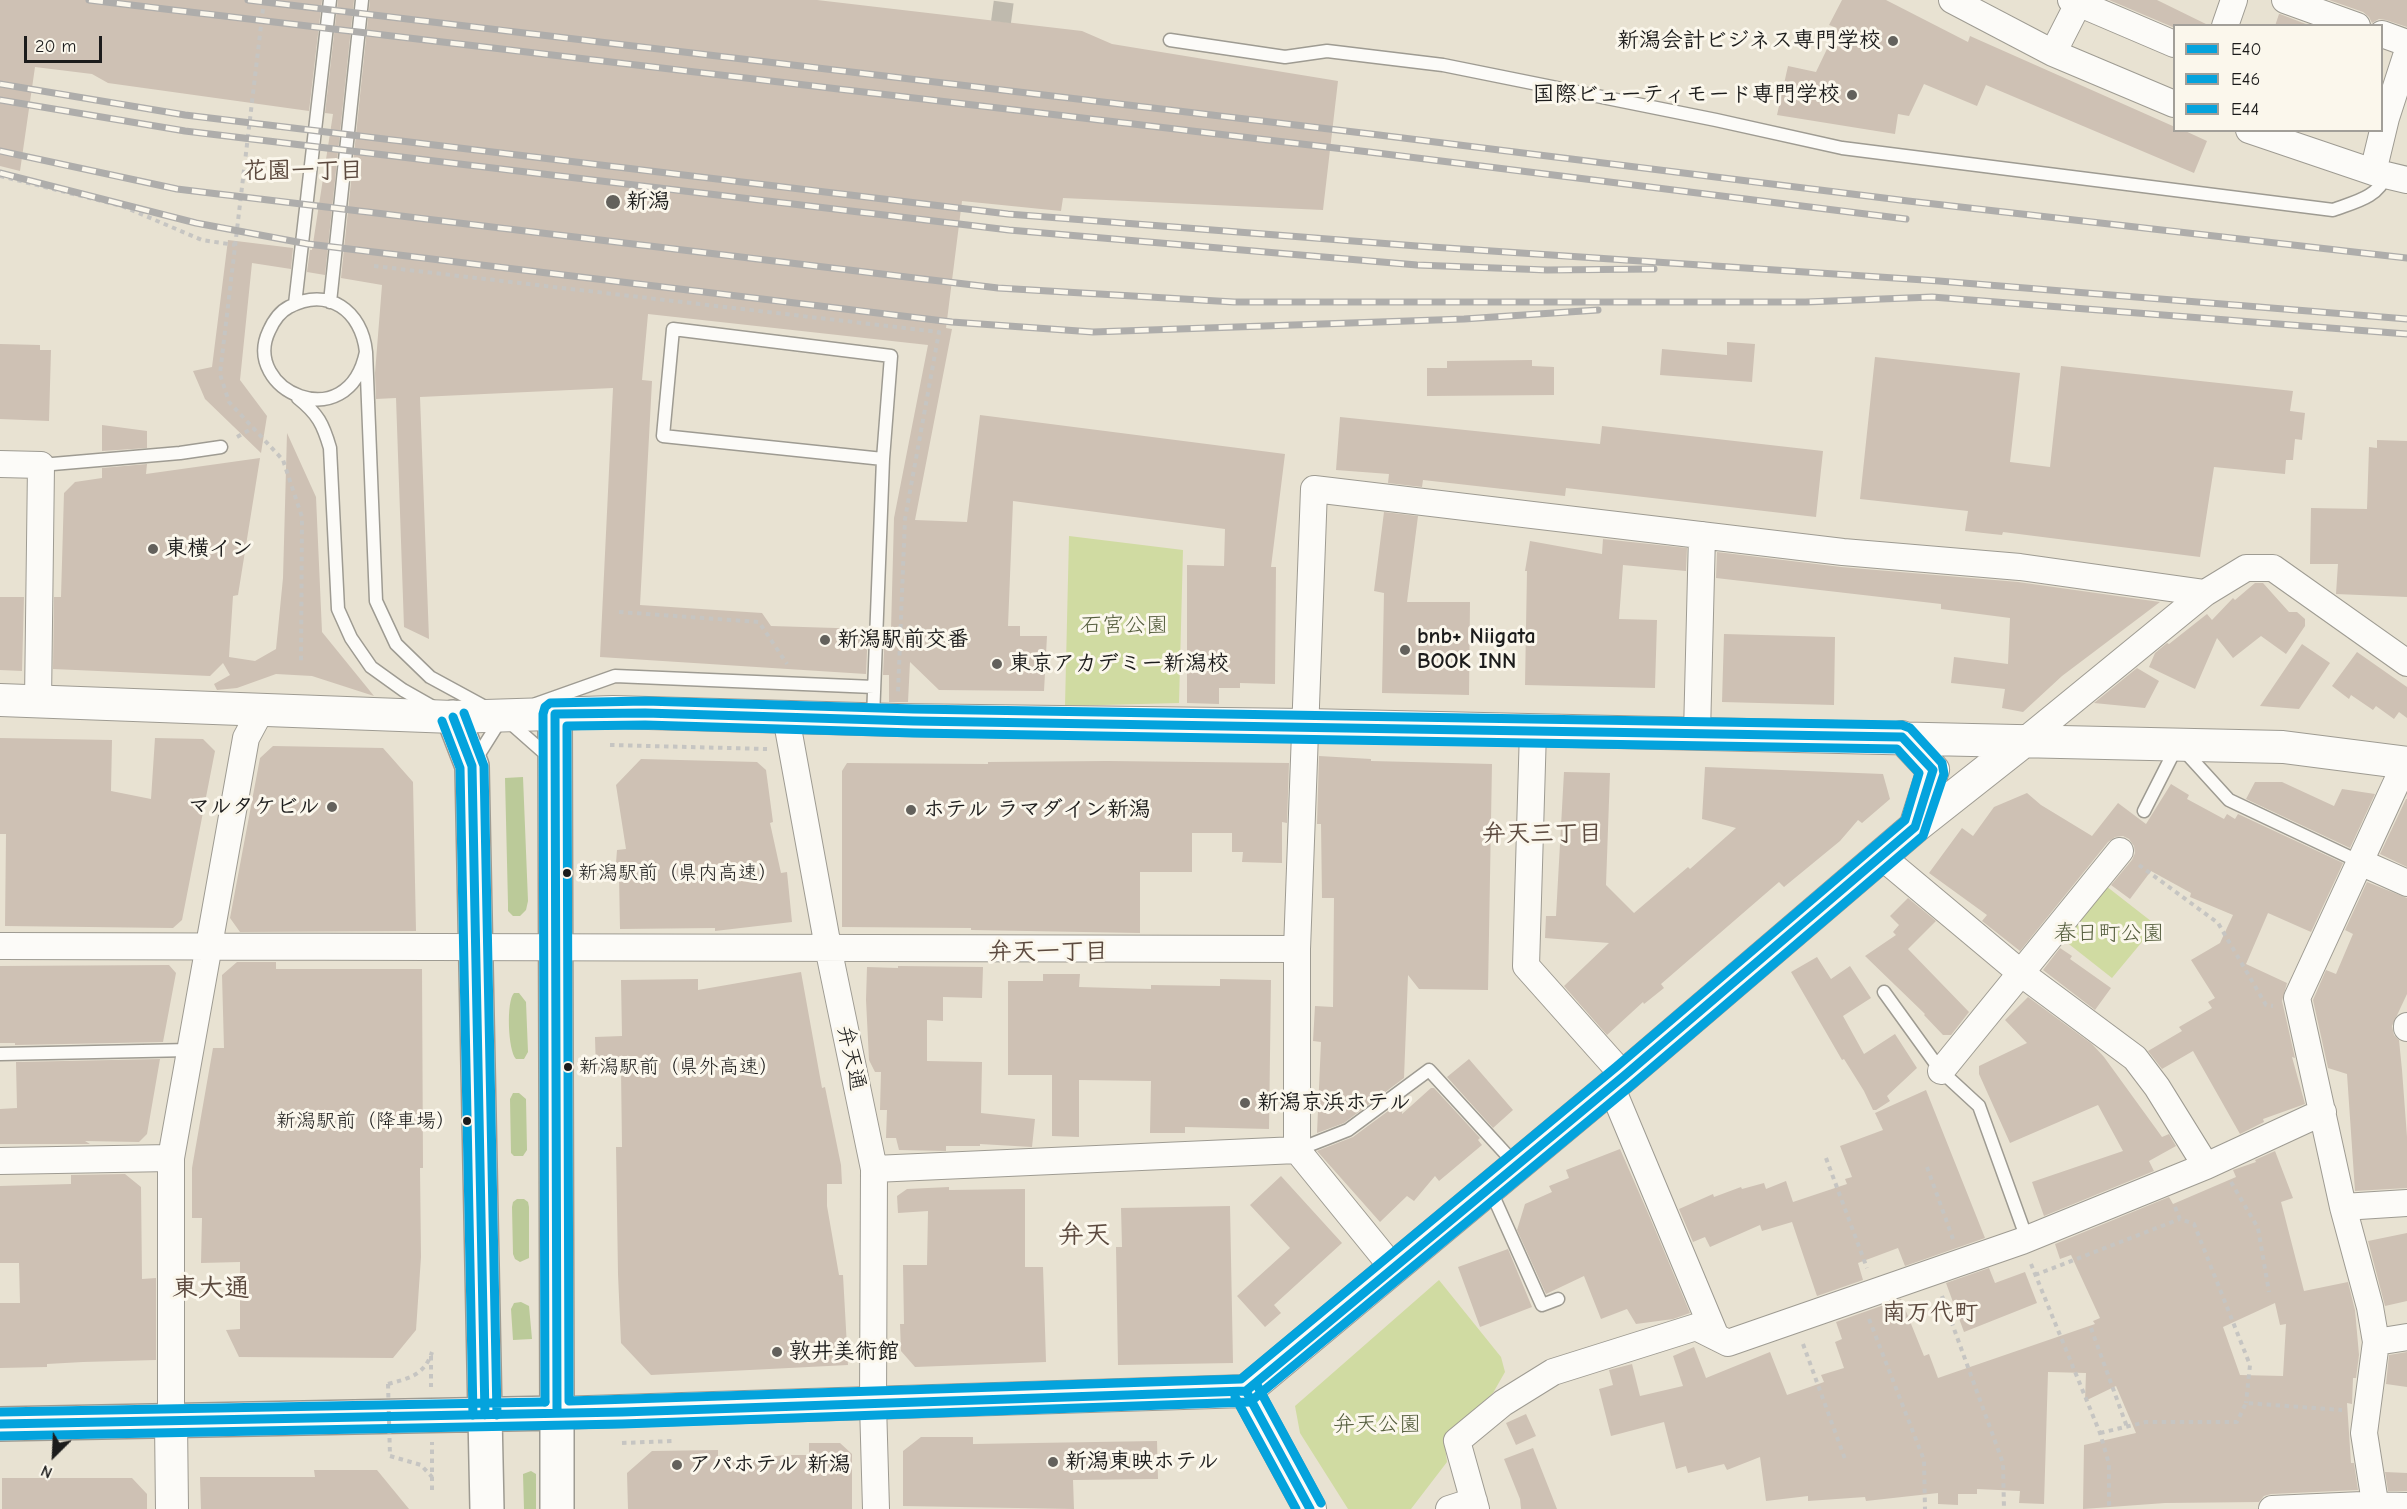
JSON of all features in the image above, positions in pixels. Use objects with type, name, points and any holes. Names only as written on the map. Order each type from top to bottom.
[{"type":"main road","points":[[555,714],[557,1509]]},
{"type":"main road","points":[[453,717],[472,766],[486,1509]]},
{"type":"main road","points":[[0,1424],[557,1413]]},
{"type":"street","points":[[1952,0],[2053,53],[2127,86],[2173,103]]},
{"type":"street","points":[[2226,24],[2234,0]]},
{"type":"street","points":[[2285,0],[2351,24]]},
{"type":"street","points":[[2053,53],[2077,1],[2173,43]]},
{"type":"street","points":[[2383,34],[2407,43]]},
{"type":"street","points":[[2255,132],[2389,176],[2391,120],[2407,53]]},
{"type":"street","points":[[0,464],[41,465],[38,701]]},
{"type":"street","points":[[1393,1268],[1297,1150],[1297,949],[1314,489],[1843,552],[2020,567],[2205,593]]},
{"type":"street","points":[[1697,733],[1702,535]]},
{"type":"street","points":[[557,1413],[1246,1391],[1617,1081],[1915,827],[2205,593],[2246,568],[2273,568],[2407,663]]},
{"type":"street","points":[[0,700],[453,717],[613,712],[786,717],[886,711],[1306,725],[2178,744],[2283,747],[2406,763],[2297,998],[2343,1207],[2370,1307],[2376,1342],[2364,1433],[2376,1507]]},
{"type":"street","points":[[172,1509],[171,1158],[246,738],[261,710]]},
{"type":"street","name":"弁天通","points":[[786,717],[828,948],[874,1169],[873,1404],[876,1509]]},
{"type":"street","points":[[1533,730],[1526,966],[1617,1081],[1716,1337]]},
{"type":"street","points":[[1902,737],[1933,770],[1915,827]]},
{"type":"street","points":[[1941,1071],[2120,851]]},
{"type":"street","points":[[1881,856],[2022,974],[2135,1058],[2212,1163]]},
{"type":"street","points":[[2360,862],[2407,883]]},
{"type":"street","points":[[0,946],[1297,949]]},
{"type":"street","points":[[1449,1509],[1473,1506],[1457,1441],[1503,1403],[1553,1372],[1696,1327],[1728,1343],[2025,1240],[2164,1184],[2323,1112]]},
{"type":"street","points":[[874,1169],[1297,1150]]},
{"type":"street","points":[[0,1161],[171,1158]]},
{"type":"street","points":[[2343,1207],[2407,1203]]},
{"type":"street","points":[[2376,1342],[2407,1337]]},
{"type":"street","points":[[1246,1391],[1310,1509]]},
{"type":"street","points":[[2272,1509],[2407,1506]]},
{"type":"lane","points":[[295,304],[330,0]]},
{"type":"lane","points":[[330,302],[362,0]]},
{"type":"lane","points":[[1170,40],[1285,57],[1327,51],[1443,64],[1842,148],[2333,210],[2368,197],[2382,187],[2389,176]]},
{"type":"lane","points":[[453,717],[403,690],[371,667],[351,638],[338,609],[330,448],[323,424],[311,408],[279,384],[269,370],[265,353],[267,336],[274,321],[286,308],[295,304],[316,299],[330,302],[345,309],[357,321],[364,336],[376,602],[396,644],[430,677],[503,716],[556,764]]},
{"type":"lane","points":[[883,459],[663,436],[673,329],[891,356],[883,459],[874,687],[886,711]]},
{"type":"lane","points":[[292,394],[308,399],[325,399],[341,393],[354,382],[363,368],[366,352]]},
{"type":"lane","points":[[41,465],[180,453],[221,447]]},
{"type":"lane","points":[[472,766],[503,716],[615,676],[874,687]]},
{"type":"lane","points":[[2144,812],[2178,744],[2229,800],[2360,862]]},
{"type":"lane","points":[[1884,992],[1941,1071],[1979,1106],[2025,1240]]},
{"type":"lane","points":[[0,1054],[190,1050]]},
{"type":"lane","points":[[1297,1150],[1348,1130],[1429,1070],[1516,1166]]},
{"type":"lane","points":[[1489,1188],[1542,1305],[1558,1299]]},
{"type":"path","points":[[0,176],[122,206],[202,240],[235,245]]},
{"type":"path","points":[[374,266],[939,332],[905,519],[886,711]]},
{"type":"path","points":[[619,612],[759,622],[787,664],[798,664]]},
{"type":"path","points":[[610,745],[771,749]]},
{"type":"path","points":[[2120,851],[2218,923],[2266,1005],[2300,1013]]},
{"type":"path","points":[[1826,1158],[1868,1294],[1924,1460],[1925,1509]]},
{"type":"path","points":[[2212,1163],[2258,1228],[2270,1292]]},
{"type":"path","points":[[1927,1167],[1962,1262]]},
{"type":"path","points":[[2164,1184],[2180,1219]]},
{"type":"path","points":[[2035,1275],[2180,1219],[2194,1224],[2250,1365],[2246,1403],[2237,1422],[2146,1422],[2100,1433]]},
{"type":"path","points":[[2025,1240],[2035,1275],[2100,1433],[2109,1464],[2109,1509]]},
{"type":"path","points":[[1933,1272],[2003,1463],[2004,1509]]},
{"type":"path","points":[[1794,1320],[1845,1459]]},
{"type":"path","points":[[2091,1328],[2127,1427]]},
{"type":"path","points":[[432,1352],[430,1360],[416,1376],[388,1384],[390,1456],[421,1465],[433,1478],[432,1490]]},
{"type":"path","points":[[2246,1403],[2367,1412]]},
{"type":"green space","name":"石宮公園","points":[[1069,536],[1183,550],[1179,703],[1065,706]]},
{"type":"green space","points":[[523,777],[528,901],[526,910],[520,916],[513,916],[508,911],[505,778]]},
{"type":"green space","name":"春日町公園","points":[[2106,886],[2156,925],[2112,978],[2065,941]]},
{"type":"green space","points":[[514,993],[519,993],[526,1002],[528,1052],[524,1059],[516,1059],[511,1046],[509,1015],[511,998]]},
{"type":"green space","points":[[513,1093],[519,1093],[526,1099],[527,1150],[523,1156],[514,1156],[511,1153],[510,1099]]},
{"type":"green space","points":[[517,1199],[524,1199],[528,1202],[529,1207],[529,1258],[520,1262],[513,1254],[512,1207],[513,1202]]},
{"type":"green space","name":"弁天公園","points":[[1439,1280],[1501,1357],[1505,1372],[1493,1393],[1444,1439],[1447,1462],[1411,1509],[1348,1509],[1300,1433],[1295,1406]]},
{"type":"green space","points":[[521,1302],[529,1306],[532,1339],[513,1340],[511,1309],[514,1303]]},
{"type":"green space","points":[[531,1471],[536,1474],[536,1509],[524,1509],[523,1474]]},
{"type":"building","points":[[0,0],[322,0],[309,111],[108,83],[92,74],[35,67],[20,171],[0,166]]},
{"type":"building","points":[[338,0],[354,0],[325,275],[307,272],[333,114],[325,113]]},
{"type":"building","points":[[370,0],[817,0],[1082,31],[1112,44],[1338,81],[1323,210],[1063,198],[1061,211],[962,201],[946,328],[952,329],[915,520],[967,522],[980,415],[1285,454],[1271,567],[1276,567],[1275,684],[1240,683],[1240,688],[1219,688],[1219,704],[1187,703],[1187,565],[1224,566],[1225,529],[1013,501],[1008,626],[1020,626],[1020,636],[1047,636],[1044,691],[939,690],[910,662],[908,702],[889,702],[889,675],[883,675],[885,630],[891,630],[894,518],[928,345],[648,314],[642,380],[652,381],[640,605],[762,613],[771,626],[868,629],[866,674],[600,657],[613,388],[420,397],[429,639],[404,627],[396,398],[376,399],[375,373],[382,285],[341,278]]},
{"type":"building","points":[[1842,0],[1886,0],[1968,42],[1970,36],[2173,126],[2173,132],[2187,132],[2207,141],[2194,173],[1986,85],[1977,106],[1924,84],[1909,116],[1898,114],[1895,134],[1777,115],[1788,66],[1816,72],[1837,28],[1829,25]]},
{"type":"building","points":[[2109,0],[2157,0],[2206,24],[2173,24],[2173,27]]},
{"type":"building","points":[[2329,0],[2407,0],[2407,27],[2379,19],[2372,23],[2363,12]]},
{"type":"building","points":[[2280,14],[2306,24],[2276,24]]},
{"type":"building","points":[[228,240],[293,248],[291,269],[252,263],[240,380],[267,416],[261,453],[205,399],[193,371],[212,367]]},
{"type":"building","points":[[1727,342],[1755,344],[1752,382],[1660,375],[1662,349],[1727,355]]},
{"type":"building","points":[[0,344],[40,345],[40,350],[51,350],[49,421],[0,419]]},
{"type":"building","points":[[1875,357],[2020,373],[2010,462],[2050,467],[2061,366],[2293,391],[2290,411],[2305,413],[2302,440],[2295,439],[2293,460],[2286,460],[2285,474],[2214,467],[2200,557],[2003,532],[2002,535],[1965,531],[1968,511],[1860,499]]},
{"type":"building","points":[[1532,360],[1532,366],[1554,367],[1554,395],[1427,396],[1427,368],[1447,368],[1447,361]]},
{"type":"building","points":[[1340,417],[1600,444],[1602,426],[1823,451],[1816,517],[1566,488],[1565,496],[1423,480],[1422,487],[1388,483],[1389,474],[1336,470]]},
{"type":"building","points":[[102,425],[147,431],[147,448],[102,451]]},
{"type":"building","points":[[287,433],[316,497],[322,632],[374,696],[312,676],[276,674],[237,688],[217,690],[214,684],[230,675],[223,663],[210,676],[53,669],[54,597],[61,597],[64,493],[75,482],[102,478],[102,468],[147,464],[146,474],[260,458],[238,595],[233,596],[229,657],[255,661],[276,649],[283,578]]},
{"type":"building","points":[[2377,440],[2407,441],[2407,597],[2336,594],[2338,564],[2310,564],[2311,508],[2367,509],[2369,447],[2377,448]]},
{"type":"building","points":[[1384,512],[1418,516],[1407,602],[1470,602],[1469,695],[1382,693],[1384,593],[1374,591]]},
{"type":"building","points":[[1603,539],[1687,548],[1686,571],[1623,565],[1619,619],[1657,620],[1655,688],[1525,685],[1527,571],[1525,571],[1530,541],[1602,554]]},
{"type":"building","points":[[1717,552],[1841,567],[2018,582],[2160,602],[2062,676],[2023,712],[2002,708],[2005,689],[1951,683],[1954,657],[2008,664],[2010,618],[1941,609],[1941,604],[1716,578]]},
{"type":"building","points":[[2255,583],[2263,583],[2289,612],[2297,612],[2305,619],[2305,626],[2286,654],[2261,636],[2233,658],[2217,638],[2195,689],[2149,667],[2155,653],[2167,643],[2169,644],[2207,614],[2212,620],[2233,598],[2235,600]]},
{"type":"building","points":[[0,597],[24,597],[22,671],[0,670]]},
{"type":"building","points":[[1724,634],[1835,637],[1834,705],[1722,702]]},
{"type":"building","points":[[2302,644],[2330,663],[2299,709],[2260,706]]},
{"type":"building","points":[[2357,652],[2407,687],[2407,718],[2399,712],[2394,719],[2376,706],[2373,710],[2351,695],[2349,699],[2332,686]]},
{"type":"building","points":[[2137,668],[2159,681],[2145,708],[2094,703]]},
{"type":"building","points":[[0,738],[112,740],[111,791],[151,799],[155,738],[203,739],[215,751],[182,920],[173,928],[5,926],[6,834],[0,834]]},
{"type":"building","points":[[273,746],[383,748],[413,782],[416,931],[240,932],[230,918],[260,758]]},
{"type":"building","points":[[1319,756],[1371,759],[1371,761],[1492,764],[1488,990],[1419,989],[1408,975],[1404,1078],[1344,1123],[1317,1133],[1321,1042],[1313,1041],[1315,1006],[1333,1007],[1334,898],[1322,898],[1321,824],[1317,824]]},
{"type":"building","points":[[641,759],[757,762],[766,770],[773,822],[770,823],[781,873],[787,872],[792,922],[715,931],[715,928],[620,929],[619,876],[615,876],[617,850],[626,849],[616,785]]},
{"type":"building","points":[[988,762],[1289,763],[1287,823],[1282,822],[1282,863],[1242,862],[1243,852],[1232,852],[1232,833],[1192,833],[1192,872],[1140,872],[1140,933],[842,927],[842,771],[847,763],[988,764]]},
{"type":"building","points":[[1705,767],[1883,774],[1890,799],[1862,823],[1858,820],[1840,841],[1784,887],[1779,882],[1661,984],[1664,988],[1644,1004],[1643,1002],[1607,1035],[1564,986],[1609,943],[1545,938],[1546,916],[1556,916],[1564,772],[1610,773],[1606,885],[1634,913],[1688,867],[1690,869],[1736,828],[1702,819]]},
{"type":"building","points":[[2255,782],[2282,782],[2334,806],[2342,789],[2375,794],[2350,848],[2246,799]]},
{"type":"building","points":[[2171,784],[2189,795],[2187,799],[2224,819],[2227,814],[2235,819],[2238,814],[2343,863],[2311,932],[2268,913],[2246,964],[2287,983],[2282,1001],[2295,1058],[2292,1057],[2305,1104],[2263,1119],[2264,1122],[2240,1134],[2193,1051],[2162,1069],[2148,1051],[2182,1031],[2179,1027],[2212,1008],[2208,1002],[2215,998],[2191,960],[2220,943],[2233,915],[2190,897],[2191,893],[2151,871],[2130,899],[2111,885],[2132,860],[2135,853],[2134,846],[2129,839],[2123,836],[2115,837],[2108,842],[2020,951],[1982,921],[1987,915],[1929,873],[1962,828],[1973,836],[1994,807],[2027,793],[2041,805],[2092,836],[2118,803],[2146,824]]},
{"type":"building","points":[[2407,799],[2407,867],[2380,854]]},
{"type":"building","points":[[2367,882],[2407,898],[2407,994],[2392,1026],[2394,1035],[2399,1040],[2402,1070],[2407,1137],[2407,1188],[2355,1191],[2347,1074],[2328,1068],[2313,1000],[2326,970],[2336,974],[2353,934],[2345,930]]},
{"type":"building","points":[[1908,898],[1936,921],[1908,949],[1969,1012],[1951,1035],[1943,1035],[1925,1014],[1865,956],[1896,935],[1893,932],[1899,925],[1890,916]]},
{"type":"building","points":[[2060,948],[2072,956],[2070,959],[2111,988],[2095,1010],[2043,970]]},
{"type":"building","points":[[1817,957],[1831,979],[1850,966],[1871,998],[1843,1016],[1864,1054],[1895,1034],[1917,1068],[1887,1096],[1890,1101],[1876,1110],[1873,1110],[1864,1091],[1844,1059],[1842,1060],[1791,972]]},
{"type":"building","points":[[237,962],[276,962],[276,969],[422,969],[423,1168],[420,1168],[421,1257],[416,1330],[393,1358],[239,1357],[226,1330],[240,1329],[240,1262],[201,1263],[202,1218],[192,1218],[192,1168],[213,1048],[224,1048],[222,975]]},
{"type":"building","points":[[169,965],[176,973],[163,1042],[15,1045],[15,1043],[0,1043],[0,966]]},
{"type":"building","points":[[898,966],[983,967],[982,998],[943,997],[943,1021],[927,1020],[927,1061],[982,1062],[981,1113],[1035,1119],[1032,1147],[980,1144],[980,1146],[946,1146],[946,1151],[899,1150],[896,1138],[886,1138],[887,1110],[880,1110],[881,1072],[875,1072],[869,1060],[867,967],[898,968]]},
{"type":"building","points":[[801,972],[822,1088],[825,1087],[841,1165],[842,1184],[827,1184],[827,1206],[839,1275],[843,1275],[848,1365],[651,1375],[621,1343],[616,1147],[622,1147],[621,1070],[596,1072],[595,1037],[622,1036],[621,980],[698,979],[698,990]]},
{"type":"building","points":[[1043,974],[1080,974],[1079,987],[1151,989],[1151,985],[1220,986],[1220,979],[1271,980],[1269,1129],[1185,1127],[1185,1133],[1150,1133],[1151,1081],[1079,1080],[1079,1137],[1052,1136],[1052,1075],[1008,1075],[1008,981],[1043,981]]},
{"type":"building","points":[[2028,997],[2092,1044],[2162,1137],[2169,1134],[2176,1146],[2149,1161],[2154,1171],[2044,1216],[2032,1182],[2123,1151],[2098,1105],[2010,1143],[1979,1074],[1979,1066],[2027,1043],[2005,1020]]},
{"type":"building","points":[[160,1059],[147,1134],[139,1142],[0,1144],[0,1109],[17,1108],[16,1062]]},
{"type":"building","points":[[1469,1059],[1513,1110],[1493,1128],[1447,1077]]},
{"type":"building","points":[[1431,1088],[1434,1088],[1480,1138],[1478,1140],[1482,1145],[1439,1181],[1435,1176],[1414,1201],[1407,1196],[1380,1222],[1317,1151],[1353,1137],[1403,1100],[1402,1114]]},
{"type":"building","points":[[1926,1090],[1985,1238],[1905,1266],[1898,1248],[1858,1263],[1863,1280],[1817,1296],[1792,1222],[1762,1231],[1760,1225],[1710,1247],[1705,1237],[1693,1242],[1679,1209],[1713,1194],[1714,1197],[1741,1187],[1742,1189],[1764,1183],[1766,1189],[1786,1181],[1793,1202],[1847,1184],[1845,1179],[1852,1177],[1840,1146],[1883,1130],[1875,1113]]},
{"type":"building","points":[[1620,1149],[1690,1313],[1673,1319],[1636,1324],[1627,1309],[1601,1319],[1584,1276],[1546,1294],[1517,1230],[1525,1204],[1552,1192],[1549,1186],[1569,1178],[1566,1170]]},
{"type":"building","points":[[2275,1151],[2293,1198],[2281,1202],[2304,1291],[2348,1282],[2355,1310],[2359,1355],[2356,1378],[2353,1378],[2352,1404],[2347,1403],[2351,1463],[2354,1463],[2358,1490],[2271,1494],[2264,1496],[2259,1502],[2165,1503],[2083,1509],[2084,1445],[2136,1433],[2116,1386],[2085,1401],[2086,1373],[2048,1372],[2044,1504],[2019,1503],[2020,1491],[1977,1489],[1977,1494],[1958,1494],[1958,1505],[1938,1504],[1938,1493],[1866,1501],[1865,1497],[1808,1501],[1808,1496],[1766,1501],[1760,1457],[1727,1470],[1724,1464],[1688,1473],[1686,1466],[1676,1469],[1664,1422],[1611,1436],[1599,1389],[1613,1385],[1609,1370],[1632,1364],[1640,1396],[1683,1386],[1673,1356],[1694,1347],[1706,1378],[1770,1352],[1787,1395],[1824,1382],[1821,1375],[1844,1368],[1835,1342],[1842,1339],[1836,1322],[1901,1299],[1924,1356],[1929,1354],[1938,1378],[2095,1324],[2093,1321],[2100,1318],[2071,1255],[2060,1259],[2055,1244],[2169,1197],[2173,1204],[2236,1177],[2233,1170],[2256,1162],[2255,1160]],"holes":[[[2275,1303],[2280,1325],[2286,1324],[2283,1376],[2240,1375],[2223,1327]]]},
{"type":"building","points":[[125,1174],[141,1187],[142,1279],[156,1278],[156,1360],[0,1368],[0,1303],[20,1303],[19,1263],[0,1263],[0,1186],[71,1184],[71,1175]]},
{"type":"building","points":[[1281,1176],[1342,1243],[1274,1305],[1281,1313],[1265,1327],[1237,1296],[1290,1248],[1250,1205]]},
{"type":"building","points":[[949,1187],[949,1190],[1025,1189],[1025,1267],[1043,1267],[1046,1362],[915,1367],[901,1351],[900,1324],[904,1324],[903,1265],[927,1265],[928,1211],[898,1213],[897,1196],[907,1189]]},
{"type":"building","points":[[1230,1206],[1233,1363],[1118,1365],[1116,1247],[1122,1247],[1121,1208]]},
{"type":"building","points":[[2407,1233],[2407,1301],[2385,1306],[2368,1241]]},
{"type":"building","points":[[1508,1249],[1532,1307],[1480,1327],[1458,1267]]},
{"type":"building","points":[[1989,1268],[1995,1283],[2025,1272],[2037,1303],[1964,1332],[1946,1283]]},
{"type":"building","points":[[2407,1352],[2407,1387],[2386,1384],[2389,1355]]},
{"type":"building","points":[[1526,1414],[1536,1436],[1516,1445],[1506,1423]]},
{"type":"building","points":[[921,1437],[973,1437],[973,1444],[1157,1441],[1158,1479],[1073,1480],[1074,1509],[903,1506],[903,1451]]},
{"type":"building","points":[[809,1443],[840,1443],[852,1454],[852,1509],[628,1509],[627,1473],[652,1451],[718,1450],[718,1460],[763,1460],[762,1458],[784,1455],[809,1455]]},
{"type":"building","points":[[1533,1448],[1557,1509],[1521,1509],[1520,1499],[1504,1459]]},
{"type":"building","points":[[314,1470],[377,1470],[409,1509],[201,1509],[200,1477],[315,1477]]},
{"type":"building","points":[[2385,1472],[2407,1473],[2407,1491],[2388,1491]]},
{"type":"building","points":[[2,1478],[132,1478],[147,1494],[147,1509],[2,1509]]},
{"type":"tunnel","points":[[1001,22],[1004,0]]},
{"type":"railway","points":[[89,0],[1369,152],[1906,219]]},
{"type":"railway","points":[[248,0],[1371,134],[1908,201],[2407,258]]},
{"type":"railway","points":[[0,84],[185,115],[1008,214],[1417,246],[1939,281],[2407,319]]},
{"type":"railway","points":[[0,100],[185,131],[1009,230],[1417,265],[1547,270],[1654,269]]},
{"type":"railway","points":[[0,151],[177,189],[998,288],[1234,302],[1806,302],[1932,297],[2407,334]]},
{"type":"railway","points":[[0,173],[196,223],[308,244],[952,322],[1093,332],[1464,319],[1598,310]]},
{"type":"transit line","name":"E46","points":[[0,1436],[622,1424],[1250,1402],[1632,1085],[1923,836],[1944,774],[1942,763],[1910,728],[1902,725],[914,709],[645,701],[550,703],[545,707],[543,714],[545,1402]]},
{"type":"transit line","name":"E44","points":[[464,713],[484,766],[497,1415]]},
{"type":"transit line","name":"E40","points":[[0,1424],[622,1412],[1246,1391],[1624,1076],[1915,827],[1933,770],[1902,737],[914,721],[645,713],[555,714],[557,1413]]},
{"type":"transit line","name":"E40","points":[[453,717],[472,766],[485,1415]]},
{"type":"transit line","name":"E46","points":[[442,721],[460,768],[473,1415]]},
{"type":"transit line","name":"E44","points":[[645,725],[914,733],[1897,749],[1919,773],[1905,820],[1616,1067],[1241,1379],[569,1401],[567,726],[645,725]]},
{"type":"transit line","name":"E44","points":[[1257,1385],[1321,1503]]},
{"type":"transit line","name":"E40","points":[[1246,1391],[1310,1509]]},
{"type":"transit line","name":"E46","points":[[1235,1397],[1296,1509]]},
{"type":"transit line","name":"E44","points":[[0,1412],[545,1402]]},
{"type":"place","name":"新潟会計ビジネス専門学校","points":[[1893,41]]},
{"type":"place","name":"国際ビューティモード専門学校","points":[[1852,95]]},
{"type":"place","name":"新潟","points":[[613,202]]},
{"type":"place","name":"東横イン","points":[[153,549]]},
{"type":"place","name":"新潟駅前交番","points":[[825,640]]},
{"type":"place","name":"bnb+ Niigata BOOK INN","points":[[1405,650]]},
{"type":"place","name":"東京アカデミー新潟校","points":[[997,664]]},
{"type":"place","name":"マルタケビル","points":[[332,807]]},
{"type":"place","name":"ホテル ラマダイン新潟","points":[[911,810]]},
{"type":"place","name":"新潟駅前（県内高速）","points":[[567,873]]},
{"type":"place","name":"新潟駅前（県外高速）","points":[[568,1067]]},
{"type":"place","name":"新潟京浜ホテル","points":[[1245,1103]]},
{"type":"place","name":"新潟駅前（降車場）","points":[[467,1121]]},
{"type":"place","name":"敦井美術館","points":[[777,1352]]},
{"type":"place","name":"新潟東映ホテル","points":[[1053,1462]]},
{"type":"place","name":"アパホテル 新潟","points":[[677,1465]]},
{"type":"district","name":"花園一丁目","points":[[303,171]]},
{"type":"district","name":"弁天三丁目","points":[[1542,834]]},
{"type":"district","name":"弁天一丁目","points":[[1048,952]]},
{"type":"district","name":"弁天","points":[[1084,1236]]},
{"type":"district","name":"東大通","points":[[211,1289]]},
{"type":"district","name":"南万代町","points":[[1930,1313]]}]
